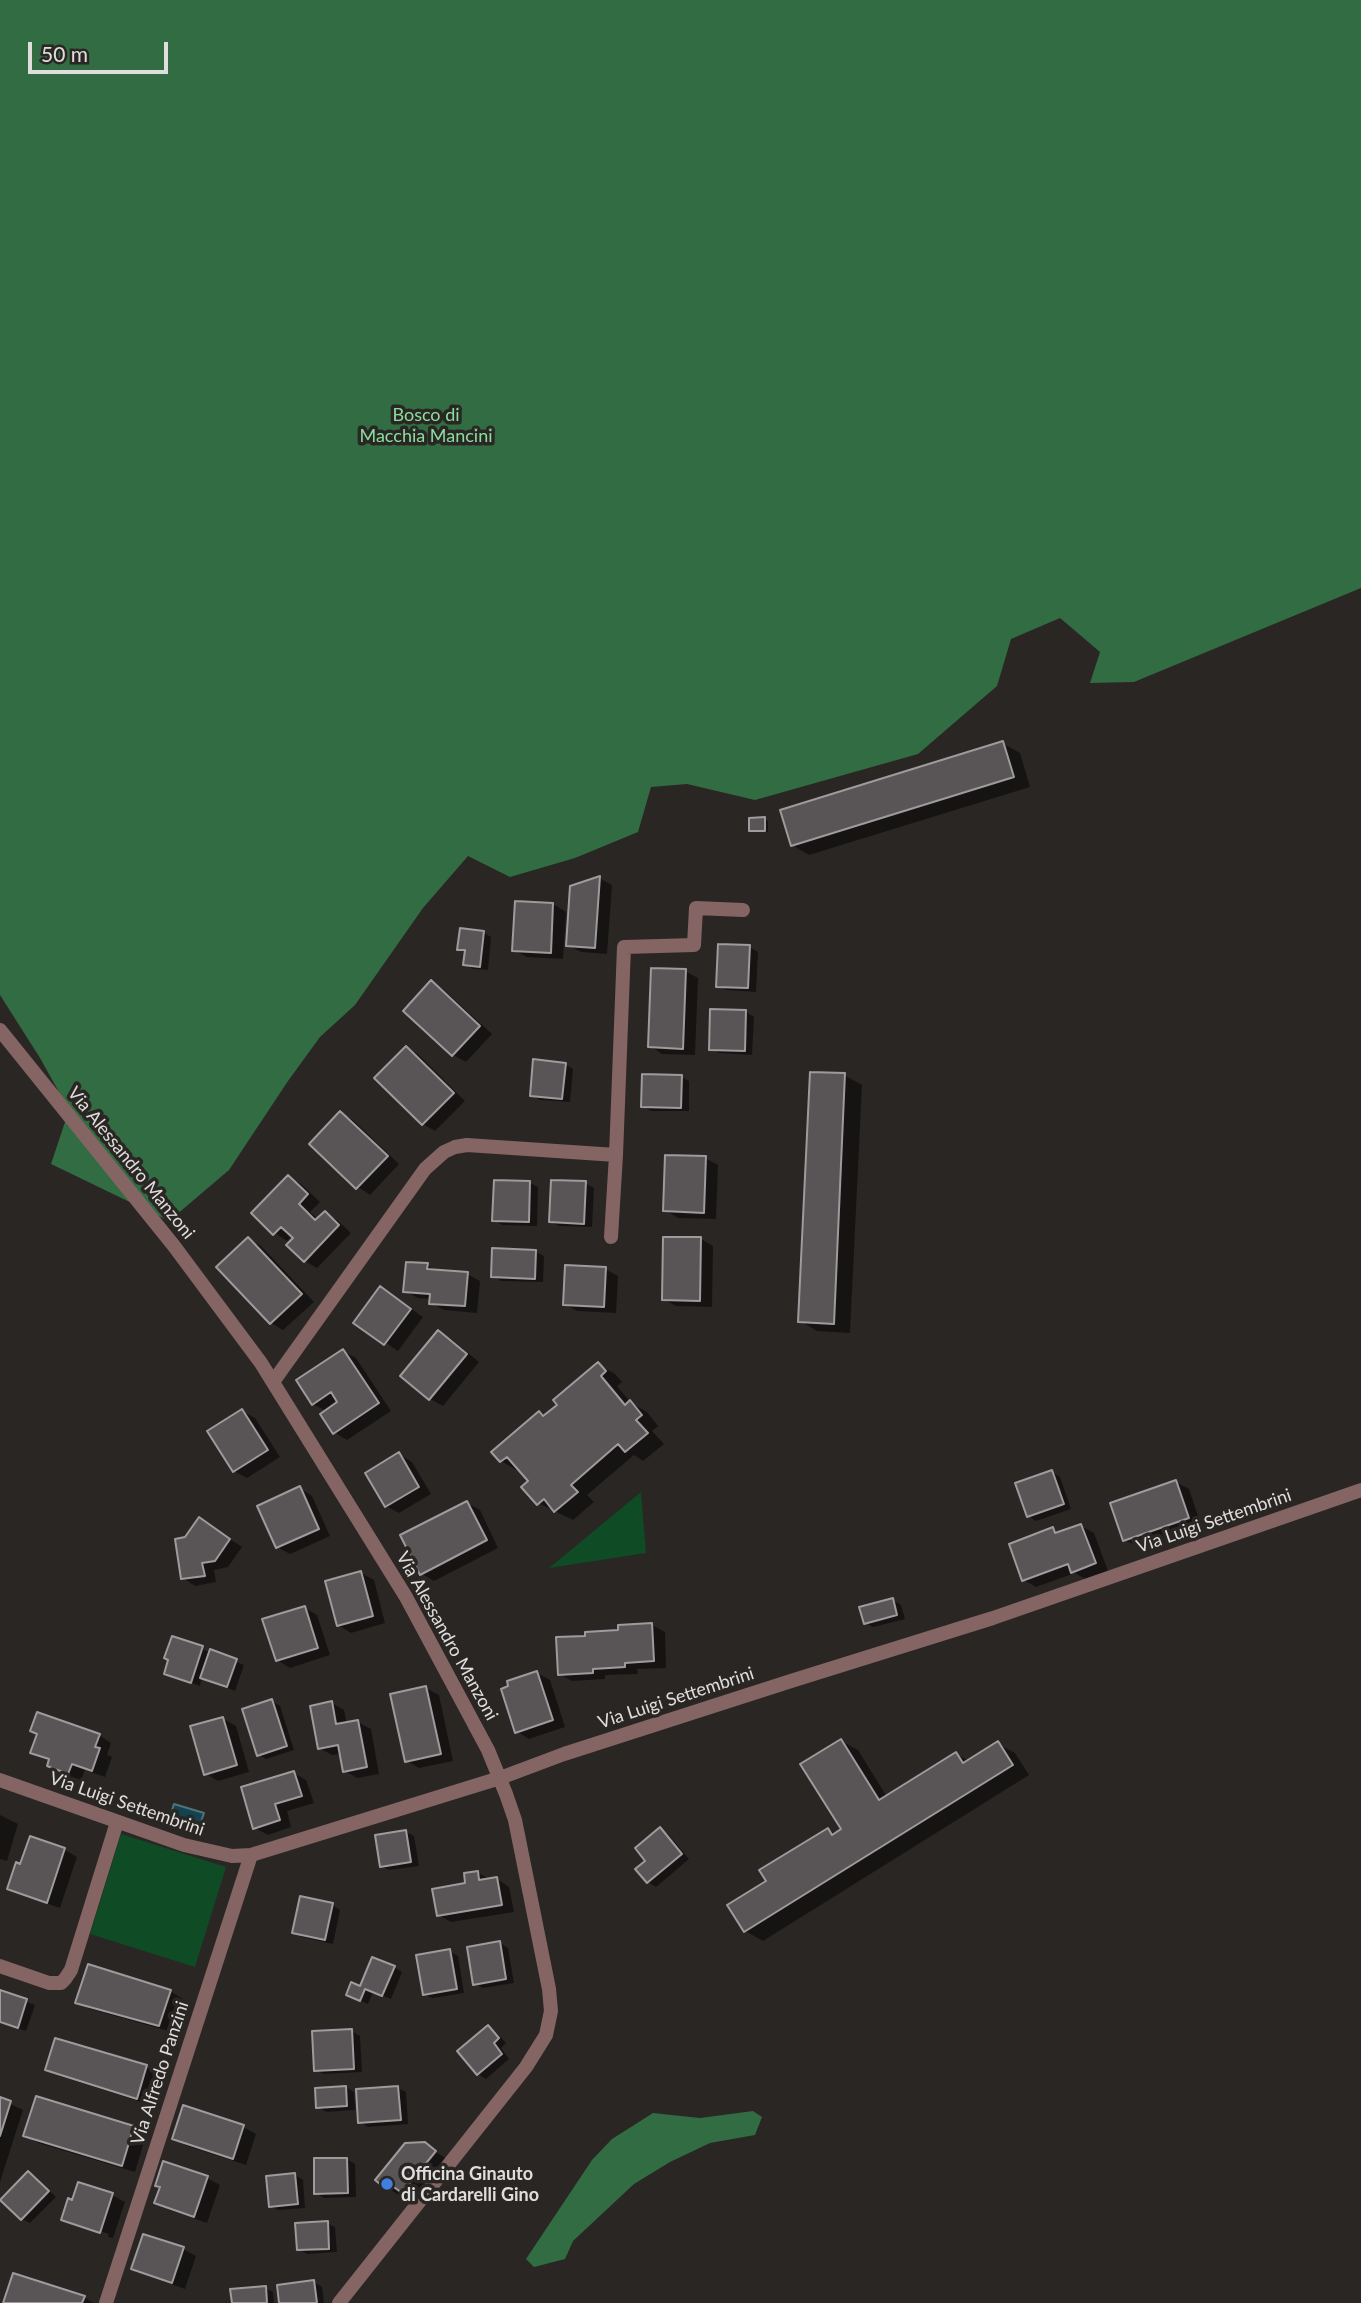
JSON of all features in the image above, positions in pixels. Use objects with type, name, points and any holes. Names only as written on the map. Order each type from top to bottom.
[{"type":"street","points":[[611,1237],[624,947],[694,945],[696,908],[743,910]]},
{"type":"street","name":"Via Alessandro Manzoni","points":[[0,1030],[174,1247],[261,1363],[406,1597],[483,1741],[500,1777],[517,1829],[547,1971],[551,2003],[549,2026],[542,2043],[526,2067],[339,2303]]},
{"type":"street","points":[[273,1382],[425,1169],[444,1152],[467,1145],[616,1155]]},
{"type":"street","name":"Via Luigi Settembrini","points":[[0,1780],[207,1851],[232,1856],[251,1855],[993,1618],[1361,1490]]},
{"type":"street","points":[[0,1966],[49,1983],[55,1984],[65,1979],[71,1970],[117,1822]]},
{"type":"street","name":"Via Alfredo Panzini","points":[[106,2303],[251,1855]]},
{"type":"green space","name":"Bosco di Macchia Mancini","points":[[0,0],[1361,0],[1361,588],[1134,682],[1090,683],[1100,652],[1060,618],[1011,639],[997,686],[918,754],[755,800],[687,784],[651,787],[638,832],[575,858],[510,877],[468,856],[423,908],[355,1005],[320,1037],[229,1170],[169,1221],[51,1164],[69,1110],[0,995]]},
{"type":"green space","points":[[641,1492],[646,1553],[549,1568]]},
{"type":"green space","points":[[121,1834],[226,1867],[195,1967],[90,1934]]},
{"type":"green space","points":[[753,2111],[762,2117],[755,2135],[710,2143],[670,2162],[634,2184],[573,2241],[565,2259],[534,2267],[526,2259],[592,2160],[612,2139],[653,2113],[700,2118]]},
{"type":"water","points":[[174,1804],[204,1813],[198,1830],[169,1820]]},
{"type":"building","points":[[1003,741],[1014,777],[791,846],[780,810]]},
{"type":"building","points":[[765,817],[765,831],[749,831],[749,818]]},
{"type":"building","points":[[600,876],[595,948],[566,946],[570,886]]},
{"type":"building","points":[[515,901],[553,903],[551,953],[512,951]]},
{"type":"building","points":[[460,928],[484,931],[480,967],[463,965],[465,950],[457,950]]},
{"type":"building","points":[[718,944],[750,945],[748,988],[716,987]]},
{"type":"building","points":[[651,968],[686,969],[683,1049],[648,1047]]},
{"type":"building","points":[[431,980],[480,1026],[452,1056],[403,1011]]},
{"type":"building","points":[[710,1009],[746,1010],[745,1051],[709,1050]]},
{"type":"building","points":[[406,1046],[454,1093],[422,1125],[374,1078]]},
{"type":"building","points":[[533,1059],[566,1063],[562,1099],[530,1096]]},
{"type":"building","points":[[810,1072],[845,1073],[834,1324],[798,1322]]},
{"type":"building","points":[[642,1074],[682,1075],[681,1108],[641,1107]]},
{"type":"building","points":[[340,1111],[388,1156],[356,1189],[309,1144]]},
{"type":"building","points":[[665,1155],[706,1156],[704,1213],[663,1211]]},
{"type":"building","points":[[288,1175],[308,1194],[299,1204],[315,1220],[325,1211],[339,1225],[304,1262],[286,1245],[293,1238],[281,1227],[273,1235],[251,1213]]},
{"type":"building","points":[[494,1180],[530,1181],[529,1222],[492,1221]]},
{"type":"building","points":[[551,1180],[586,1181],[584,1224],[549,1222]]},
{"type":"building","points":[[248,1237],[302,1294],[270,1324],[216,1267]]},
{"type":"building","points":[[663,1237],[701,1237],[700,1301],[662,1300]]},
{"type":"building","points":[[492,1248],[536,1250],[535,1279],[491,1277]]},
{"type":"building","points":[[406,1262],[428,1263],[427,1269],[468,1272],[465,1306],[429,1304],[430,1294],[403,1292]]},
{"type":"building","points":[[565,1265],[606,1267],[604,1307],[563,1305]]},
{"type":"building","points":[[380,1286],[411,1309],[384,1345],[353,1323]]},
{"type":"building","points":[[438,1330],[467,1354],[429,1400],[400,1376]]},
{"type":"building","points":[[343,1349],[379,1403],[333,1434],[320,1414],[337,1402],[331,1392],[312,1405],[296,1380]]},
{"type":"building","points":[[598,1362],[606,1371],[601,1376],[625,1405],[630,1400],[642,1415],[636,1420],[648,1433],[625,1452],[618,1444],[571,1485],[578,1492],[554,1512],[544,1499],[537,1505],[521,1487],[528,1481],[507,1457],[500,1462],[491,1452],[539,1411],[543,1416],[557,1405],[553,1400]]},
{"type":"building","points":[[242,1409],[268,1450],[233,1472],[207,1431]]},
{"type":"building","points":[[399,1452],[419,1487],[385,1507],[365,1473]]},
{"type":"building","points":[[1052,1470],[1064,1504],[1027,1517],[1015,1483]]},
{"type":"building","points":[[1176,1480],[1189,1518],[1123,1541],[1110,1503]]},
{"type":"building","points":[[300,1486],[319,1529],[276,1548],[257,1506]]},
{"type":"building","points":[[467,1501],[487,1540],[420,1575],[400,1535]]},
{"type":"building","points":[[199,1517],[230,1539],[215,1561],[202,1563],[205,1576],[181,1579],[175,1539],[185,1537]]},
{"type":"building","points":[[1081,1524],[1096,1563],[1071,1573],[1068,1564],[1022,1581],[1009,1544],[1053,1527],[1055,1533]]},
{"type":"building","points":[[361,1571],[373,1616],[337,1626],[325,1581]]},
{"type":"building","points":[[893,1598],[897,1615],[864,1624],[859,1607]]},
{"type":"building","points":[[305,1606],[318,1648],[276,1661],[262,1619]]},
{"type":"building","points":[[652,1623],[654,1661],[625,1663],[625,1667],[593,1669],[593,1673],[558,1675],[556,1637],[585,1636],[585,1632],[618,1630],[618,1625]]},
{"type":"building","points":[[172,1636],[203,1646],[191,1683],[164,1674],[168,1660],[164,1658]]},
{"type":"building","points":[[210,1649],[237,1659],[227,1687],[200,1678]]},
{"type":"building","points":[[537,1671],[553,1720],[515,1733],[501,1689],[508,1686],[507,1681]]},
{"type":"building","points":[[426,1686],[441,1754],[405,1762],[390,1694]]},
{"type":"building","points":[[272,1699],[287,1746],[257,1756],[242,1709]]},
{"type":"building","points":[[332,1701],[336,1724],[358,1720],[367,1767],[343,1772],[338,1745],[318,1749],[310,1706]]},
{"type":"building","points":[[37,1712],[100,1734],[95,1747],[100,1748],[92,1771],[72,1764],[68,1774],[47,1766],[49,1759],[30,1753],[37,1734],[30,1731]]},
{"type":"building","points":[[223,1717],[237,1765],[204,1775],[190,1726]]},
{"type":"building","points":[[841,1739],[879,1800],[956,1752],[963,1763],[998,1741],[1013,1765],[744,1932],[727,1905],[766,1881],[759,1870],[828,1828],[832,1835],[841,1829],[800,1764]]},
{"type":"building","points":[[294,1771],[302,1796],[275,1804],[280,1820],[253,1829],[241,1787]]},
{"type":"building","points":[[660,1827],[682,1854],[647,1883],[635,1869],[645,1861],[635,1848]]},
{"type":"building","points":[[406,1830],[411,1862],[380,1867],[375,1835]]},
{"type":"building","points":[[30,1836],[65,1848],[47,1903],[7,1889],[16,1862],[20,1864]]},
{"type":"building","points":[[478,1871],[479,1880],[497,1877],[502,1905],[437,1916],[432,1889],[465,1883],[464,1873]]},
{"type":"building","points":[[300,1896],[333,1903],[325,1940],[292,1933]]},
{"type":"building","points":[[500,1941],[506,1979],[473,1985],[467,1947]]},
{"type":"building","points":[[450,1949],[457,1989],[423,1995],[416,1955]]},
{"type":"building","points":[[372,1957],[395,1966],[382,1996],[365,1989],[360,2001],[346,1995],[351,1982],[360,1986]]},
{"type":"building","points":[[88,1964],[171,1990],[159,2026],[75,2003]]},
{"type":"building","points":[[0,1990],[27,1999],[18,2028],[0,2022]]},
{"type":"building","points":[[488,2025],[499,2038],[494,2043],[502,2054],[477,2075],[457,2051]]},
{"type":"building","points":[[352,2029],[354,2069],[314,2071],[312,2031]]},
{"type":"building","points":[[55,2038],[147,2065],[137,2099],[45,2070]]},
{"type":"building","points":[[346,2086],[347,2106],[316,2108],[315,2088]]},
{"type":"building","points":[[398,2086],[401,2120],[358,2123],[356,2089]]},
{"type":"building","points":[[36,2096],[134,2126],[122,2166],[23,2136]]},
{"type":"building","points":[[0,2097],[11,2101],[0,2136]]},
{"type":"building","points":[[183,2105],[244,2125],[233,2159],[172,2139]]},
{"type":"building","points":[[425,2142],[436,2151],[402,2193],[391,2185],[387,2190],[375,2180],[405,2143]]},
{"type":"building","points":[[314,2158],[347,2158],[348,2193],[314,2194]]},
{"type":"building","points":[[163,2161],[208,2176],[194,2217],[154,2203],[160,2187],[155,2186]]},
{"type":"building","points":[[28,2171],[49,2191],[21,2220],[0,2200]]},
{"type":"building","points":[[295,2173],[298,2204],[269,2207],[266,2176]]},
{"type":"building","points":[[78,2182],[113,2193],[100,2233],[61,2220],[68,2198],[72,2200]]},
{"type":"building","points":[[328,2221],[329,2249],[297,2250],[295,2223]]},
{"type":"building","points":[[143,2234],[184,2247],[172,2283],[131,2269]]},
{"type":"building","points":[[13,2273],[85,2296],[82,2303],[3,2303]]},
{"type":"building","points":[[314,2280],[317,2303],[279,2303],[277,2285]]},
{"type":"building","points":[[266,2286],[267,2303],[232,2303],[230,2289]]},
{"type":"place","name":"Officina Ginauto di Cardarelli Gino","points":[[387,2184]]}]
